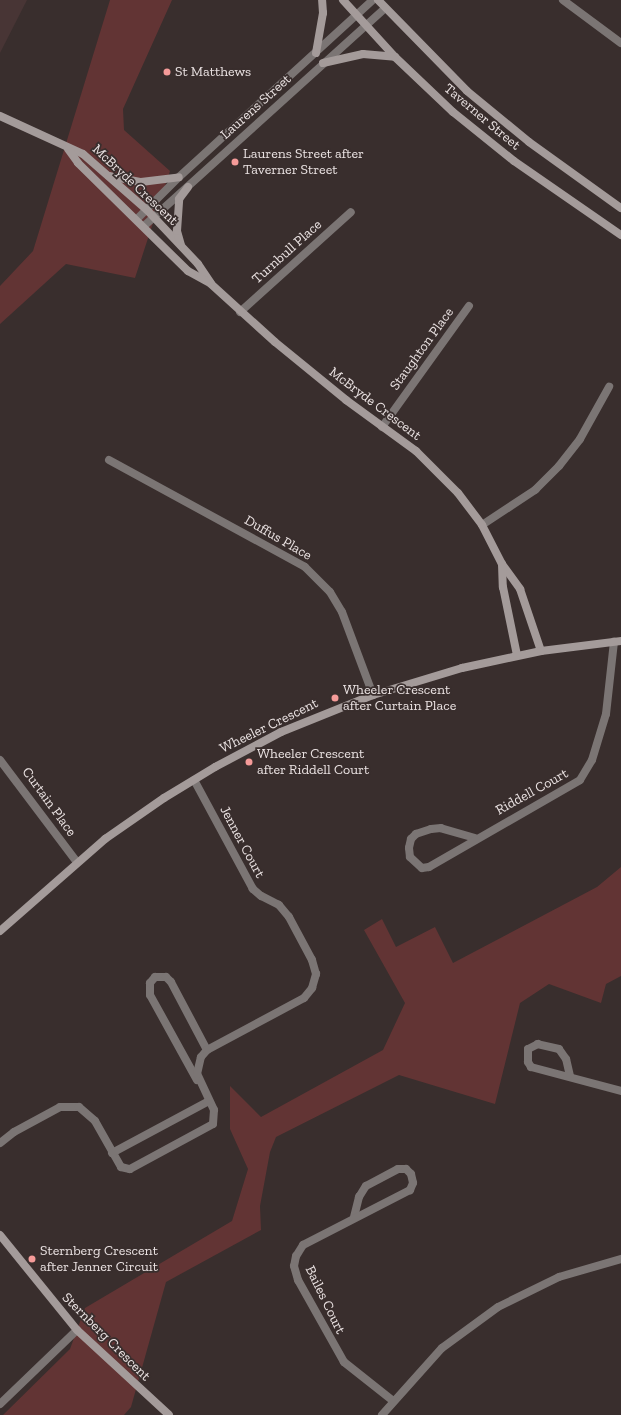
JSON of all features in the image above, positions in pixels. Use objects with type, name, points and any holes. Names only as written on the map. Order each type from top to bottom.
[{"type":"street","points":[[316,53],[323,13],[322,0]]},
{"type":"street","name":"Taverner Street","points":[[343,0],[364,25],[395,57],[453,112],[514,162],[621,235]]},
{"type":"street","name":"Laurens Street","points":[[138,219],[179,177],[316,53],[372,0]]},
{"type":"street","name":"Taverner Street","points":[[378,0],[467,91],[529,142],[621,208]]},
{"type":"street","points":[[563,0],[621,43]]},
{"type":"street","name":"Laurens Street","points":[[144,226],[364,25],[385,8]]},
{"type":"street","points":[[323,63],[363,54],[395,57]]},
{"type":"street","name":"McBryde Crescent","points":[[0,116],[68,149],[108,176],[154,217],[198,264],[211,284],[240,312],[346,400],[431,464],[458,492],[482,525],[502,564],[520,589],[541,651]]},
{"type":"street","name":"McBryde Crescent","points":[[78,156],[188,272],[211,284]]},
{"type":"street","points":[[108,176],[141,182],[179,177]]},
{"type":"street","points":[[182,248],[177,231],[178,214],[180,199],[188,187]]},
{"type":"street","name":"Turnbull Place","points":[[240,312],[351,212]]},
{"type":"street","name":"Staughton Place","points":[[382,427],[469,306]]},
{"type":"street","points":[[482,525],[535,490],[559,466],[580,439],[609,387]]},
{"type":"street","name":"Duffus Place","points":[[109,460],[305,567],[326,587],[342,612],[373,696]]},
{"type":"street","name":"McBryde Crescent","points":[[502,564],[503,587],[517,655]]},
{"type":"street","name":"Wheeler Crescent","points":[[0,931],[77,862],[164,798],[281,732],[373,696],[462,668],[517,655],[618,641]]},
{"type":"street","name":"Riddell Court","points":[[475,838],[441,828],[431,828],[416,834],[411,839],[408,848],[410,857],[422,868],[429,867],[465,848],[475,838],[568,789],[584,774],[592,760],[606,714],[618,641]]},
{"type":"street","name":"Curtain Place","points":[[0,760],[77,862]]},
{"type":"street","name":"Jenner Court","points":[[194,780],[253,889],[261,896],[279,905],[289,917],[312,960],[316,974],[312,988],[304,998],[207,1050]]},
{"type":"street","points":[[0,1143],[14,1132],[60,1107],[69,1105],[88,1112],[121,1167],[130,1169],[213,1124],[214,1110],[150,995],[150,983],[155,977],[166,977],[171,982],[207,1050],[198,1066],[201,1086]]},
{"type":"street","points":[[570,1076],[566,1059],[558,1049],[538,1044],[528,1049],[528,1062],[531,1067],[552,1074],[570,1076],[621,1091]]},
{"type":"street","points":[[112,1153],[209,1101]]},
{"type":"street","name":"Bailes Court","points":[[354,1217],[359,1197],[366,1186],[398,1169],[406,1169],[411,1174],[413,1182],[410,1190],[364,1214],[354,1217],[303,1245],[296,1256],[294,1266],[298,1280],[344,1362],[392,1400]]},
{"type":"street","name":"Sternberg Crescent","points":[[0,1235],[77,1330],[168,1415]]},
{"type":"street","points":[[382,1415],[392,1400],[425,1364],[460,1333],[518,1295],[563,1276],[621,1259]]},
{"type":"street","points":[[0,1404],[77,1330]]},
{"type":"shaded area","points":[[0,0],[27,0],[0,53]]},
{"type":"shaded area","points":[[110,0],[172,0],[123,109],[124,130],[170,171],[135,278],[66,264],[0,324],[0,286],[33,251]]},
{"type":"shaded area","points":[[621,867],[621,976],[606,984],[601,1003],[549,984],[520,1003],[495,1104],[399,1075],[276,1137],[270,1152],[260,1206],[261,1230],[166,1282],[131,1407],[124,1415],[3,1415],[70,1349],[85,1308],[232,1221],[248,1169],[230,1129],[230,1086],[261,1117],[383,1050],[405,1003],[364,930],[382,919],[396,947],[435,927],[453,963],[597,887]]},
{"type":"place","name":"St Matthews","points":[[167,72]]},
{"type":"place","name":"Laurens Street after Taverner Street","points":[[235,162]]},
{"type":"place","name":"Wheeler Crescent after Curtain Place","points":[[335,698]]},
{"type":"place","name":"Wheeler Crescent after Riddell Court","points":[[249,762]]},
{"type":"place","name":"Sternberg Crescent after Jenner Circuit","points":[[32,1259]]}]
